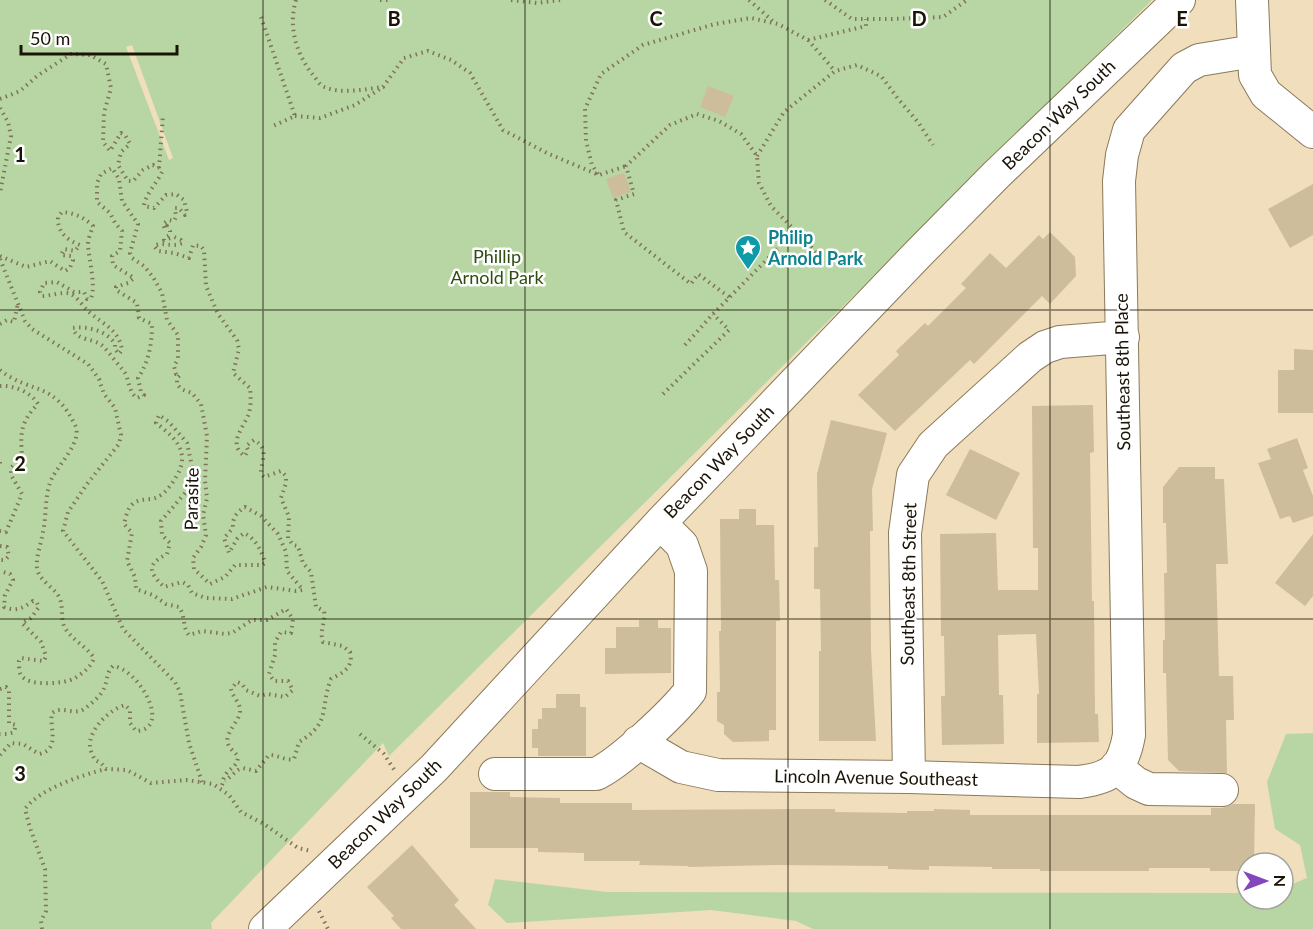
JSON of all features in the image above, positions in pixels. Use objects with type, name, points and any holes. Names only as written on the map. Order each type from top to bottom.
[{"type":"street","name":"Beacon Way South","points":[[265,929],[434,768],[660,523],[996,175],[1179,0]]},
{"type":"street","points":[[1252,0],[1255,75],[1266,94],[1313,132]]},
{"type":"street","name":"Southeast 8th Place","points":[[1116,767],[1126,754],[1130,735],[1119,181],[1122,155],[1130,130],[1184,68],[1199,60],[1254,51]]},
{"type":"street","name":"Southeast 8th Street","points":[[909,777],[905,533],[913,475],[933,445],[1030,357],[1045,347],[1060,342],[1122,337]]},
{"type":"street","points":[[495,774],[596,774],[606,769],[638,742],[680,704],[690,691],[691,571],[682,545],[660,523]]},
{"type":"street","name":"Lincoln Avenue Southeast","points":[[638,742],[681,767],[718,776],[909,777],[1079,782],[1101,779],[1116,767]]},
{"type":"street","points":[[1116,767],[1136,783],[1149,789],[1222,790]]},
{"type":"path","points":[[380,0],[389,0]]},
{"type":"path","points":[[511,0],[537,2],[560,0]]},
{"type":"path","points":[[749,0],[775,23],[808,40],[835,71]]},
{"type":"path","points":[[825,0],[852,19],[943,17],[967,0]]},
{"type":"path","points":[[296,1],[293,20],[294,41],[307,68],[322,86],[345,91],[383,87]]},
{"type":"path","points":[[261,17],[296,116]]},
{"type":"path","points":[[599,175],[592,165],[586,141],[585,109],[601,74],[643,45],[715,24],[751,18],[775,23]]},
{"type":"path","points":[[808,40],[866,26],[866,19]]},
{"type":"path","points":[[273,126],[282,119],[296,116],[320,118],[355,105],[383,87],[404,58],[428,51],[451,60],[470,73],[503,130],[549,154],[599,175],[626,166],[670,125],[697,114],[719,121],[741,134],[757,156],[759,183],[771,206],[820,257]]},
{"type":"path","points":[[0,99],[20,92],[37,76],[71,54],[90,55],[106,64],[110,83],[110,96],[102,125],[103,142],[110,151],[121,133],[125,135],[130,144],[121,152],[118,165],[128,181],[133,181],[142,170],[153,165],[159,168]]},
{"type":"path","points":[[757,156],[784,112],[835,71],[857,65],[881,76],[918,122],[933,146]]},
{"type":"path","points":[[0,108],[8,122],[11,136],[0,193]]},
{"type":"path","points":[[163,115],[159,168],[162,172],[146,198],[144,206],[148,209],[154,208],[166,195],[176,194],[184,200],[187,212],[185,215],[179,208],[175,208],[174,221],[169,220],[163,224],[165,229],[167,226],[170,231],[170,235],[164,240],[174,237],[183,243],[154,246],[158,251],[174,253],[185,258],[189,258],[193,245],[201,246],[204,250],[206,286],[218,314],[237,340],[239,349],[233,373],[250,388],[250,411],[246,421],[238,430],[237,445],[245,456],[248,450],[246,446],[254,440],[259,443],[265,455],[261,474],[264,477],[280,471],[286,476],[281,498],[289,517],[288,538],[293,545],[298,546],[303,563],[311,572],[316,607],[324,611],[321,636],[323,642],[347,648],[351,657],[344,674],[331,679],[325,696],[325,711],[322,720],[311,734],[299,742],[294,759],[288,760],[269,755],[256,771],[243,768],[224,781]]},
{"type":"path","points":[[626,166],[634,194],[616,200],[624,232],[691,284],[698,274],[729,297]]},
{"type":"path","name":"Parasite","points":[[0,258],[26,267],[50,261],[65,272],[70,268],[73,260],[71,256],[61,255],[62,252],[64,249],[75,250],[80,245],[71,241],[60,231],[58,217],[62,212],[88,221],[93,226],[87,242],[90,270],[93,274],[92,298],[87,299],[84,292],[74,292],[57,282],[44,283],[40,291],[42,296],[71,294],[95,318],[108,325],[121,342],[122,350],[119,354],[115,349],[115,344],[108,336],[97,331],[73,328],[80,338],[97,341],[106,349],[123,370],[132,395],[137,398],[144,395],[141,392],[138,378],[145,369],[151,349],[152,324],[140,318],[137,303],[116,290],[116,287],[134,278],[113,265],[112,256],[120,251],[122,231],[115,224],[110,213],[97,202],[97,183],[100,174],[112,168],[119,179],[122,201],[138,224],[130,253],[132,258],[144,266],[157,283],[165,302],[164,313],[178,335],[178,359],[174,366],[176,374],[180,375],[177,378],[177,384],[181,389],[192,393],[201,404],[207,436],[205,481],[207,498],[203,515],[206,535],[193,558],[194,569],[210,584],[225,577],[235,565],[265,563],[254,542],[244,534],[237,539],[229,553],[227,550],[224,538],[233,528],[234,519],[239,511],[245,507],[261,516],[278,534],[286,552],[287,572],[303,590],[272,587],[232,599],[206,598],[192,593],[188,585],[182,582],[164,587],[153,576],[151,568],[155,560],[166,554],[170,543],[162,535],[161,521],[192,485],[193,471],[187,443],[169,422],[159,416],[156,423],[175,439],[183,453],[183,465],[162,495],[153,500],[142,499],[129,508],[124,524],[132,533],[127,561],[135,577],[136,589],[153,595],[166,604],[179,607],[185,617],[184,628],[189,635],[202,631],[232,633],[252,620],[267,620],[286,609],[293,619],[291,633],[280,632],[275,642],[275,655],[269,674],[274,681],[288,681],[293,690],[285,698],[273,694],[260,696],[246,690],[242,684],[237,682],[231,689],[240,707],[240,713],[227,740],[238,757],[237,764],[226,773],[220,788]]},
{"type":"path","points":[[685,345],[729,297],[796,231]]},
{"type":"path","points":[[0,258],[25,321],[32,329],[88,364],[99,379],[104,394],[115,408],[121,435],[119,444],[68,512],[63,531],[102,581],[123,629],[175,682],[180,692],[189,743],[203,782]]},
{"type":"path","points":[[0,324],[7,320],[14,322],[18,301]]},
{"type":"path","points":[[663,394],[729,330],[713,314]]},
{"type":"path","points":[[0,370],[10,378],[56,397],[76,427],[76,437],[52,478],[44,508],[45,523],[39,546],[37,570],[43,580],[59,596],[64,626],[70,635],[88,649],[94,658],[92,665],[73,680],[49,684],[28,681],[21,675],[19,661],[21,658],[44,661],[46,656],[41,642],[22,622],[31,618],[39,607],[33,601],[23,608],[11,610],[4,607],[5,596],[13,580],[10,574],[0,571]]},
{"type":"path","points":[[0,386],[11,387],[28,394],[38,404],[30,411],[20,433],[22,455],[10,468],[11,475],[22,494],[6,532],[0,531]]},
{"type":"path","points":[[0,462],[0,467]]},
{"type":"path","points":[[0,546],[7,547],[9,556],[5,560],[0,560]]},
{"type":"path","points":[[0,755],[11,743],[23,744],[39,754],[47,752],[52,746],[52,713],[62,709],[77,712],[84,710],[102,693],[108,671],[113,666],[122,667],[132,674],[148,698],[153,717],[142,731],[136,731],[130,723],[130,710],[125,705],[116,707],[101,722],[92,736],[90,746],[95,760],[106,769]]},
{"type":"path","points":[[0,688],[6,687],[9,690],[7,718],[9,723],[16,725],[14,732],[8,735],[0,734]]},
{"type":"path","points":[[360,734],[384,754],[410,792]]},
{"type":"path","points":[[42,929],[41,921],[46,911],[45,869],[25,809],[30,802],[48,790],[106,769],[127,770],[151,783],[186,780],[213,784],[229,795],[241,812],[264,824],[298,848],[337,861]]},
{"type":"green space","name":"Phillip Arnold Park","points":[[0,0],[1152,0],[389,756],[383,743],[211,923],[212,929],[0,929]],"holes":[[[132,45],[173,158],[169,160],[126,47]]]},
{"type":"green space","points":[[1313,733],[1313,929],[813,929],[796,921],[711,910],[507,923],[488,905],[495,879],[607,892],[1235,893],[1235,911],[1295,911],[1295,883],[1307,878],[1300,845],[1275,829],[1267,782],[1286,734]]},
{"type":"building","points":[[708,86],[734,96],[725,117],[700,107]]},
{"type":"building","points":[[624,173],[631,192],[613,198],[606,179]]},
{"type":"building","points":[[1313,184],[1313,235],[1290,248],[1268,209]]},
{"type":"building","points":[[1050,232],[1075,257],[1076,276],[1050,304],[1042,296],[974,364],[970,360],[895,431],[858,395],[899,355],[896,351],[925,323],[928,326],[966,288],[961,284],[990,253],[1006,268],[1039,235],[1043,239]]},
{"type":"building","points":[[1294,349],[1313,350],[1313,413],[1278,413],[1278,370],[1294,370]]},
{"type":"building","points":[[1093,405],[1094,452],[1090,453],[1092,601],[1094,601],[1095,714],[1098,714],[1099,742],[1037,743],[1037,694],[1039,694],[1036,634],[998,635],[999,695],[1003,695],[1004,744],[942,745],[941,696],[945,696],[944,636],[941,636],[940,534],[996,533],[998,590],[1038,590],[1038,548],[1033,548],[1032,406]]},
{"type":"building","points":[[831,420],[887,433],[872,489],[873,531],[870,531],[871,650],[876,741],[819,741],[820,589],[814,589],[814,547],[818,547],[817,474]]},
{"type":"building","points":[[1297,438],[1308,468],[1303,470],[1313,496],[1313,516],[1293,523],[1290,516],[1280,519],[1258,463],[1271,459],[1267,449]]},
{"type":"building","points":[[970,449],[1020,473],[996,520],[946,495]]},
{"type":"building","points":[[1179,467],[1215,467],[1215,479],[1224,479],[1228,564],[1216,564],[1219,676],[1233,676],[1234,720],[1226,720],[1227,773],[1179,771],[1168,760],[1166,673],[1163,673],[1164,573],[1167,573],[1163,487]]},
{"type":"building","points":[[739,509],[756,509],[756,525],[774,525],[775,580],[779,580],[780,621],[776,621],[776,730],[769,730],[769,741],[733,742],[724,734],[724,725],[717,721],[717,692],[720,692],[719,631],[721,631],[720,519],[739,519]]},
{"type":"building","points":[[1313,534],[1313,596],[1305,606],[1275,583]]},
{"type":"building","points":[[639,620],[658,620],[658,628],[671,628],[671,673],[605,674],[605,648],[616,648],[616,627],[639,627]]},
{"type":"building","points":[[556,694],[580,694],[580,707],[586,707],[586,756],[538,756],[538,748],[532,748],[532,729],[538,729],[538,719],[542,719],[542,708],[556,708]]},
{"type":"building","points":[[470,792],[510,792],[510,797],[560,798],[560,803],[632,803],[632,810],[835,809],[835,812],[907,813],[907,811],[934,811],[934,809],[970,810],[970,815],[1211,815],[1211,808],[1222,808],[1233,804],[1255,804],[1254,851],[1235,851],[1235,871],[1210,871],[1210,868],[1149,868],[1149,871],[1040,871],[1040,869],[929,866],[929,870],[888,869],[888,866],[688,867],[639,865],[640,861],[584,861],[584,853],[538,852],[538,848],[470,848]]},
{"type":"building","points":[[412,845],[459,900],[454,905],[476,929],[401,929],[391,918],[394,916],[367,887]]},
{"type":"place","name":"Philip Arnold Park","points":[[748,271]]}]
